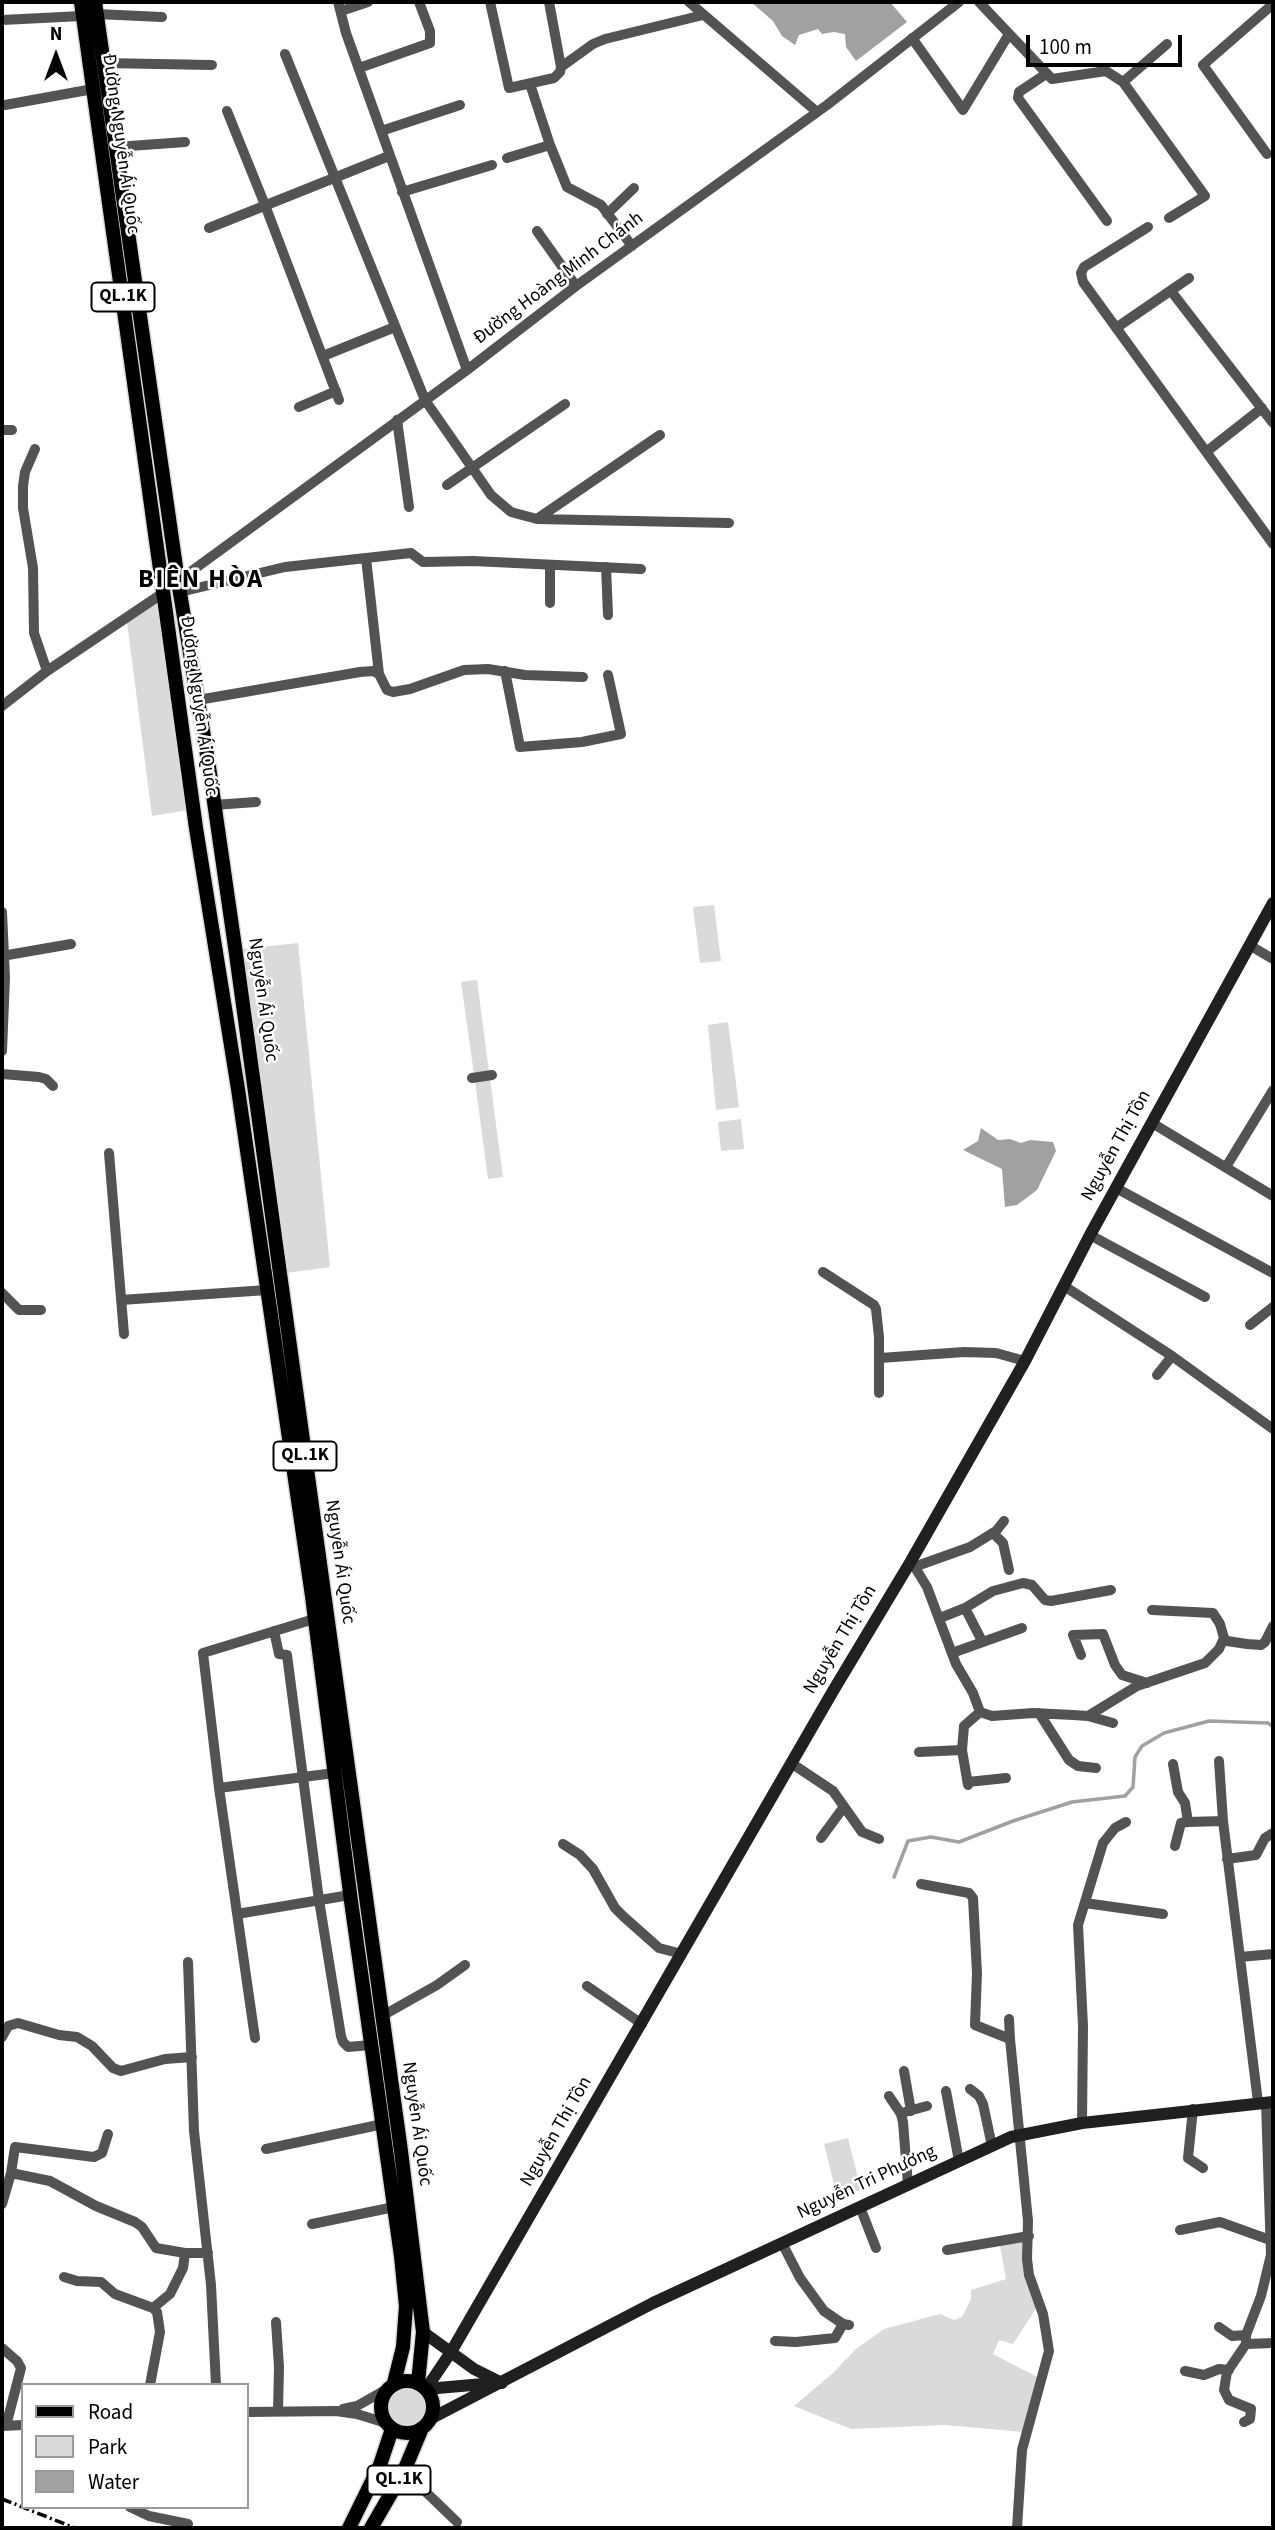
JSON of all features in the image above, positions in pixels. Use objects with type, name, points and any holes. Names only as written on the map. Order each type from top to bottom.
[{"type":"main road","name":"Đường Nguyễn Ái Quốc","points":[[89,8],[103,63],[100,88],[116,147],[179,586]]},
{"type":"main road","name":"Đường Nguyễn Ái Quốc","points":[[89,8],[163,593],[196,828],[274,1289]]},
{"type":"main road","points":[[163,593],[179,586]]},
{"type":"main road","name":"Nguyễn Ái Quốc","points":[[179,586],[214,806],[314,1619],[371,2045],[382,2071],[424,2332],[422,2386]]},
{"type":"main road","name":"Nguyễn Ái Quốc","points":[[274,1289],[382,2016],[383,2124],[406,2306],[403,2347],[391,2386]]},
{"type":"main road","points":[[402,2381],[422,2386],[432,2398],[433,2409],[426,2424],[404,2433],[389,2426],[380,2406],[391,2386],[402,2381]]},
{"type":"main road","name":"QL.1K","points":[[370,2528],[404,2471],[426,2424]]},
{"type":"main road","name":"QL.1K","points":[[349,2528],[380,2465],[389,2426]]},
{"type":"street","points":[[368,2],[340,7],[389,156],[467,370]]},
{"type":"street","points":[[359,68],[429,43],[429,31],[419,2]]},
{"type":"street","points":[[490,2],[509,88],[554,78],[561,68],[593,44],[605,39],[703,15]]},
{"type":"street","points":[[548,2],[561,68]]},
{"type":"street","points":[[689,2],[817,112]]},
{"type":"street","name":"Đường Hoàng Minh Chánh","points":[[179,586],[576,286],[817,112],[959,2]]},
{"type":"street","points":[[979,2],[1052,79],[1106,71],[1123,82],[1205,196],[1169,218]]},
{"type":"street","points":[[1267,154],[1203,65],[1273,4]]},
{"type":"street","points":[[2,20],[89,8],[162,17]]},
{"type":"street","points":[[912,38],[964,110],[1009,34]]},
{"type":"street","points":[[1123,82],[1167,44]]},
{"type":"street","points":[[285,54],[425,400],[491,495],[511,512],[537,519],[729,523]]},
{"type":"street","points":[[103,63],[212,65]]},
{"type":"street","points":[[1046,74],[1019,92],[1018,98],[1107,221]]},
{"type":"street","points":[[530,84],[567,187],[596,201],[632,246]]},
{"type":"street","points":[[5,105],[100,88]]},
{"type":"street","points":[[381,131],[460,105]]},
{"type":"street","points":[[227,111],[337,395],[299,407]]},
{"type":"street","points":[[116,147],[185,142]]},
{"type":"street","points":[[506,158],[550,145]]},
{"type":"street","points":[[209,228],[389,156]]},
{"type":"street","points":[[402,192],[492,165]]},
{"type":"street","points":[[607,214],[634,188]]},
{"type":"street","points":[[1148,227],[1082,270],[1083,282],[1273,544]]},
{"type":"street","points":[[537,231],[576,286]]},
{"type":"street","points":[[1116,328],[1189,278]]},
{"type":"street","points":[[1171,291],[1273,423]]},
{"type":"street","points":[[323,356],[395,327]]},
{"type":"street","points":[[447,485],[565,404]]},
{"type":"street","points":[[1206,452],[1262,408]]},
{"type":"street","points":[[397,420],[409,507]]},
{"type":"street","points":[[537,519],[660,435]]},
{"type":"street","points":[[35,449],[25,472],[23,508],[33,568],[34,633],[47,671]]},
{"type":"street","points":[[179,586],[285,567],[411,553],[423,562],[473,561],[641,569]]},
{"type":"street","points":[[366,558],[379,674],[387,690],[393,692],[410,689],[464,670],[488,668],[525,675],[583,677]]},
{"type":"street","points":[[550,566],[550,603]]},
{"type":"street","points":[[606,567],[608,615]]},
{"type":"street","points":[[2,706],[47,671],[163,593]]},
{"type":"street","points":[[198,700],[360,672],[373,671],[379,674]]},
{"type":"street","points":[[505,671],[520,747],[582,742],[621,734],[608,675]]},
{"type":"street","points":[[214,806],[256,802]]},
{"type":"street","name":"Nguyễn Thị Tồn","points":[[422,2386],[451,2352],[791,1763],[912,1564],[1273,902]]},
{"type":"street","points":[[2,912],[2,1051]]},
{"type":"street","points":[[3,956],[71,944]]},
{"type":"street","points":[[1249,945],[1273,959]]},
{"type":"street","points":[[2,1074],[39,1077],[46,1079],[53,1086]]},
{"type":"street","points":[[472,1078],[492,1075]]},
{"type":"street","points":[[1226,1167],[1273,1090]]},
{"type":"street","points":[[1152,1123],[1273,1196]]},
{"type":"street","points":[[109,1153],[124,1334]]},
{"type":"street","points":[[1116,1188],[1273,1273]]},
{"type":"street","points":[[1090,1235],[1205,1297]]},
{"type":"street","points":[[823,1272],[874,1305],[878,1316],[879,1393]]},
{"type":"street","points":[[1064,1286],[1172,1356],[1273,1429]]},
{"type":"street","points":[[121,1300],[274,1289]]},
{"type":"street","points":[[2,1293],[19,1310],[41,1310]]},
{"type":"street","points":[[1250,1325],[1273,1307]]},
{"type":"street","points":[[880,1358],[964,1352],[996,1353],[1024,1361]]},
{"type":"street","points":[[1157,1375],[1172,1356]]},
{"type":"street","points":[[980,1712],[974,1693],[952,1653],[927,1587],[912,1564],[957,1553],[993,1533],[1004,1521]]},
{"type":"street","points":[[993,1533],[1003,1543],[1009,1570]]},
{"type":"street","points":[[940,1618],[965,1608],[993,1591],[1023,1583],[1032,1585],[1045,1600],[1051,1601],[1111,1590]]},
{"type":"street","points":[[965,1608],[982,1641]]},
{"type":"street","points":[[1152,1610],[1213,1613],[1227,1641],[1261,1645],[1269,1637],[1273,1626]]},
{"type":"street","points":[[255,2038],[219,1788],[203,1653],[314,1619]]},
{"type":"street","points":[[952,1653],[1022,1628]]},
{"type":"street","points":[[274,1632],[279,1654],[287,1655],[319,1900],[342,2039],[348,2046],[371,2045]]},
{"type":"street","points":[[1081,1655],[1073,1635],[1103,1634],[1115,1665],[1122,1675],[1147,1683]]},
{"type":"street","points":[[1088,1716],[1129,1690],[1205,1663],[1219,1649],[1224,1638]]},
{"type":"street","points":[[980,1712],[992,1716],[1039,1713],[1088,1716],[1113,1723]]},
{"type":"street","points":[[980,1712],[964,1726],[962,1750],[968,1784],[1006,1778]]},
{"type":"street","points":[[1039,1713],[1069,1760],[1078,1766],[1096,1768]]},
{"type":"street","points":[[919,1752],[962,1750]]},
{"type":"street","points":[[1219,1761],[1227,1859],[1240,1957],[1266,2102],[1270,2265],[1246,2340],[1228,2370],[1224,2390],[1229,2400],[1251,2409],[1250,2418],[1244,2422]]},
{"type":"street","points":[[791,1763],[833,1791],[862,1832],[878,1839]]},
{"type":"street","points":[[1173,1764],[1178,1792],[1185,1802],[1188,1822]]},
{"type":"street","points":[[219,1788],[334,1773]]},
{"type":"street","points":[[821,1838],[843,1808]]},
{"type":"street","points":[[1175,1846],[1181,1823],[1223,1821]]},
{"type":"street","points":[[1082,2123],[1083,2026],[1078,1925],[1103,1843],[1115,1828],[1126,1822]]},
{"type":"street","points":[[1227,1859],[1256,1855],[1265,1838],[1273,1833]]},
{"type":"street","points":[[564,1844],[580,1855],[593,1869],[615,1908],[624,1917],[659,1948],[682,1954]]},
{"type":"street","points":[[921,1884],[969,1893],[973,1898],[977,1973],[975,2025],[1010,2039]]},
{"type":"street","points":[[237,1914],[350,1895]]},
{"type":"street","points":[[1085,1903],[1163,1914]]},
{"type":"street","points":[[1240,1957],[1273,1954]]},
{"type":"street","points":[[188,1962],[194,2131],[208,2253],[216,2383]]},
{"type":"street","points":[[382,2016],[437,1985],[465,1965]]},
{"type":"street","points":[[587,1986],[642,2024]]},
{"type":"street","points":[[1009,2019],[1029,2236],[1027,2259],[1029,2275],[1043,2314],[1049,2351],[1022,2450],[1017,2528]]},
{"type":"street","points":[[2,2037],[8,2026],[18,2023],[59,2035],[77,2037],[92,2046],[113,2068],[121,2071],[165,2059],[192,2057]]},
{"type":"street","points":[[904,2071],[906,2112],[903,2122],[908,2185]]},
{"type":"street","points":[[970,2089],[984,2104],[992,2146]]},
{"type":"street","points":[[946,2091],[959,2161]]},
{"type":"street","points":[[889,2096],[906,2112]]},
{"type":"street","name":"Nguyễn Tri Phương","points":[[426,2424],[653,2303],[1021,2134],[1082,2123],[1266,2102]]},
{"type":"street","points":[[906,2112],[927,2106]]},
{"type":"street","points":[[1193,2109],[1188,2158],[1203,2168]]},
{"type":"street","points":[[266,2149],[383,2124]]},
{"type":"street","points":[[2,2204],[15,2147],[94,2157],[102,2153],[108,2134]]},
{"type":"street","points":[[11,2173],[50,2181],[96,2206],[135,2222],[142,2227],[156,2248],[185,2253],[208,2253]]},
{"type":"street","points":[[312,2224],[394,2207]]},
{"type":"street","points":[[860,2207],[876,2248]]},
{"type":"street","points":[[1180,2230],[1220,2222],[1270,2240]]},
{"type":"street","points":[[947,2250],[1029,2236]]},
{"type":"street","points":[[775,2341],[835,2338],[846,2325],[824,2311],[800,2278],[782,2243]]},
{"type":"street","points":[[153,2308],[170,2294],[183,2268],[185,2253]]},
{"type":"street","points":[[64,2277],[77,2281],[101,2282],[115,2294],[153,2308],[160,2318],[160,2332],[150,2383]]},
{"type":"street","points":[[276,2322],[278,2412]]},
{"type":"street","points":[[1219,2327],[1232,2336],[1273,2343]]},
{"type":"street","points":[[424,2332],[474,2369],[502,2383]]},
{"type":"street","points":[[2,2348],[18,2361],[21,2368],[4,2426]]},
{"type":"street","points":[[1185,2371],[1204,2375],[1219,2369],[1228,2370]]},
{"type":"street","name":"Nguyễn Tri Phương","points":[[422,2386],[502,2383]]},
{"type":"street","points":[[336,2411],[357,2406],[391,2386]]},
{"type":"street","points":[[248,2412],[336,2411],[357,2414],[389,2426]]},
{"type":"street","points":[[404,2471],[457,2522]]},
{"type":"street","points":[[134,2509],[149,2516],[188,2524]]},
{"type":"green space","points":[[158,600],[188,810],[152,816],[127,622]]},
{"type":"green space","points":[[714,905],[721,961],[700,963],[693,907]]},
{"type":"green space","points":[[298,943],[330,1267],[286,1273],[242,949]]},
{"type":"green space","points":[[477,980],[489,1072],[474,1074],[461,982]]},
{"type":"green space","points":[[728,1022],[739,1107],[716,1110],[708,1025]]},
{"type":"green space","points":[[490,1079],[503,1177],[488,1179],[475,1081]]},
{"type":"green space","points":[[741,1119],[744,1149],[721,1151],[718,1122]]},
{"type":"green space","points":[[848,2138],[861,2190],[837,2196],[824,2144]]},
{"type":"green space","points":[[1025,2241],[1037,2307],[1013,2344],[999,2340],[993,2354],[1039,2378],[1023,2432],[945,2425],[851,2429],[794,2406],[833,2373],[856,2349],[884,2329],[940,2314],[954,2320],[962,2317],[971,2299],[971,2290],[1006,2279],[1000,2245]]},
{"type":"green space","points":[[407,2387],[415,2388],[421,2393],[426,2399],[426,2415],[421,2421],[415,2426],[407,2427],[399,2426],[393,2421],[388,2415],[387,2407],[388,2399],[393,2393],[399,2388]]},
{"type":"water","points":[[751,2],[890,2],[907,22],[856,61],[846,47],[845,34],[822,34],[818,29],[799,35],[795,45],[782,36],[773,21]]},
{"type":"water","points":[[981,1128],[998,1140],[1010,1139],[1021,1143],[1030,1140],[1053,1142],[1056,1151],[1037,1190],[1017,1205],[1005,1207],[1002,1169],[963,1150],[978,1141]]},
{"type":"waterway","points":[[894,1877],[908,1841],[931,1837],[959,1842],[1072,1802],[1125,1796],[1133,1787],[1135,1757],[1142,1746],[1164,1733],[1209,1721],[1268,1723],[1273,1727]]},
{"type":"railway","points":[[2,2499],[21,2507]]},
{"type":"railway","points":[[27,2509],[75,2528]]},
{"type":"district","name":"BIÊN HÒA","points":[[201,581]]}]
